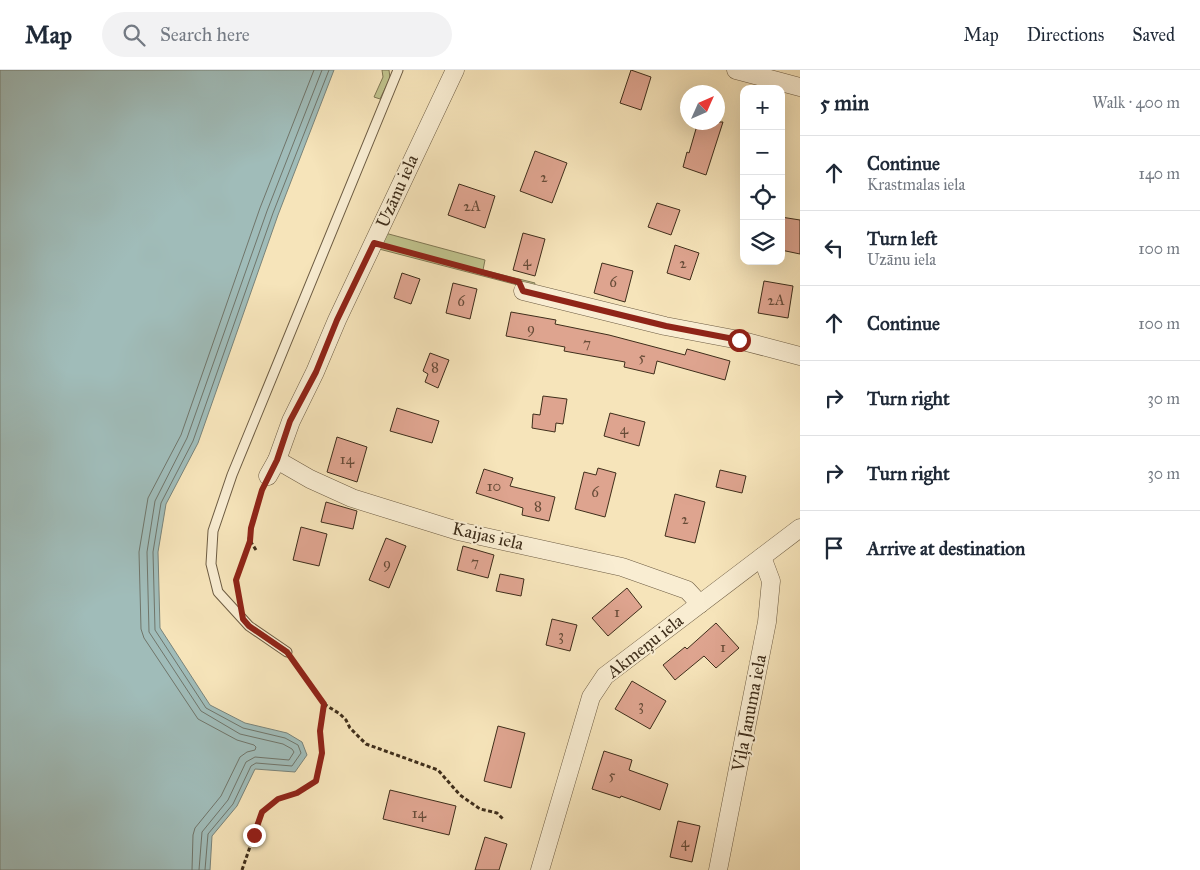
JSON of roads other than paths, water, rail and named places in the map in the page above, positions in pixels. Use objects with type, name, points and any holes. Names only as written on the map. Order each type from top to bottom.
[{"type":"street","name":"Uzānu iela","points":[[268,476],[277,460],[290,421],[316,372],[337,320],[455,70]]},
{"type":"street","points":[[736,70],[800,87]]},
{"type":"street","points":[[523,291],[666,326],[739,340],[800,356]]},
{"type":"street","name":"Kaijas iela","points":[[277,460],[310,480],[352,498],[458,531],[622,567],[687,590],[700,604]]},
{"type":"street","name":"Akmeņu iela","points":[[540,870],[591,697],[605,676],[800,528]]},
{"type":"street","name":"Viļa Januma iela","points":[[718,870],[768,622],[771,581],[762,558]]},
{"type":"lane","points":[[287,652],[249,626],[218,592],[211,564],[213,531],[232,475],[398,70]]},
{"type":"water","points":[[0,70],[334,70],[278,215],[198,443],[166,504],[158,552],[160,628],[210,705],[245,723],[287,733],[302,742],[307,755],[295,772],[255,769],[237,806],[212,836],[210,870],[0,870]]}]
